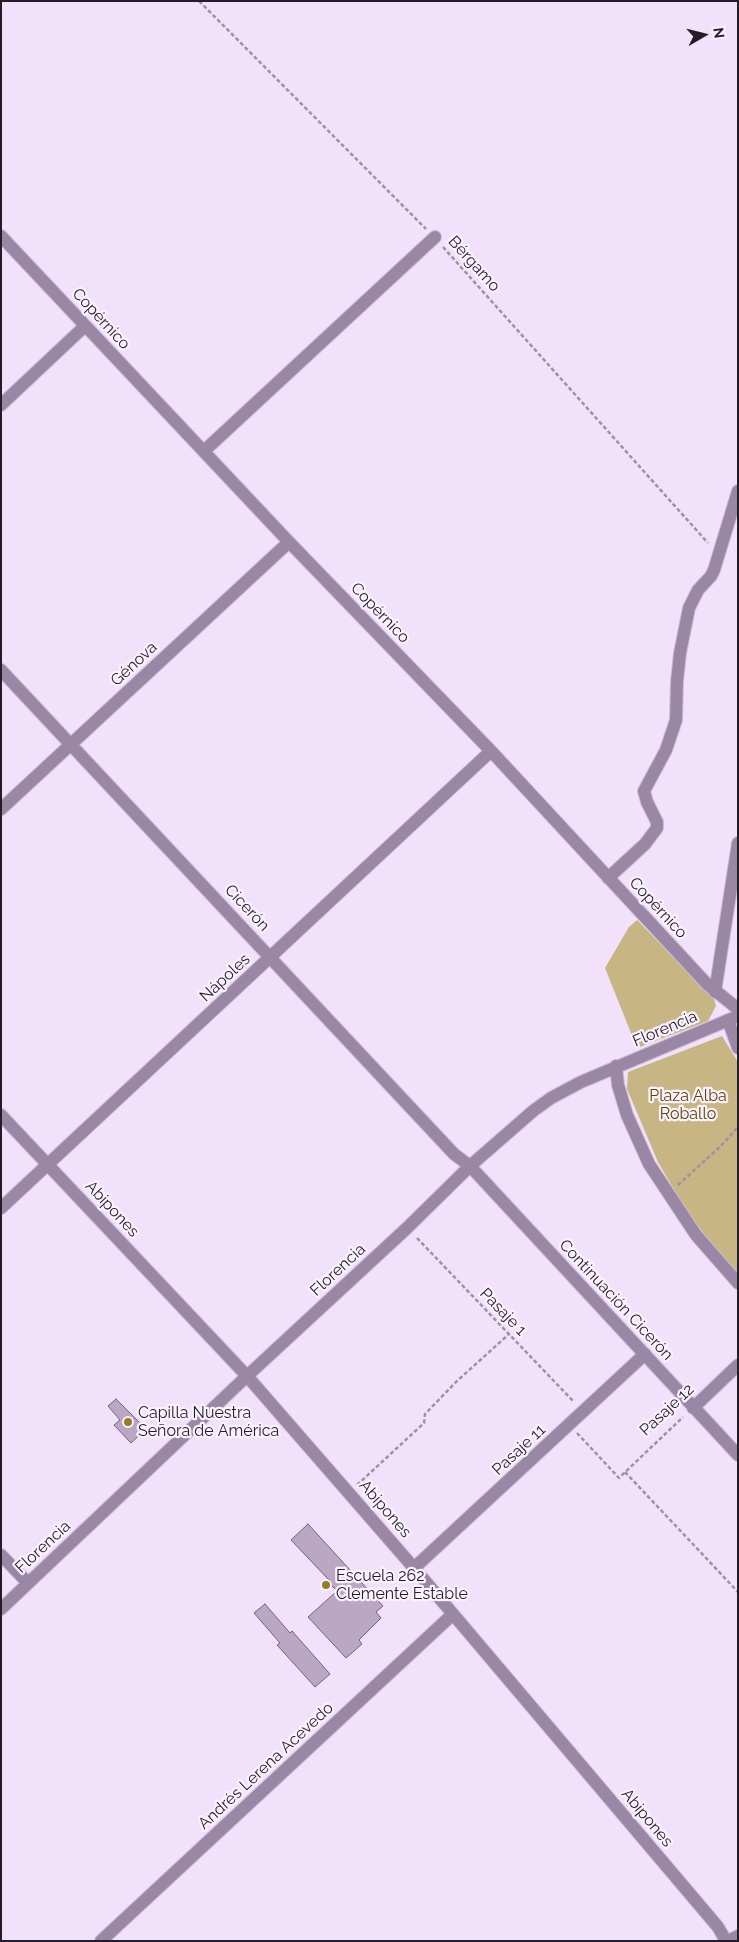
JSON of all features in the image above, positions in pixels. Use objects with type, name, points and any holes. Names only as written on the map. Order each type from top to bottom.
[{"type":"street","name":"Copérnico","points":[[1,236],[289,542],[491,751],[715,992],[738,1010]]},
{"type":"street","points":[[204,451],[435,238]]},
{"type":"street","points":[[1,405],[85,326]]},
{"type":"street","points":[[608,878],[646,844],[657,828],[657,822],[644,791],[666,750],[676,720],[678,671],[682,639],[690,608],[698,590],[711,576],[738,491]]},
{"type":"street","name":"Génova","points":[[1,809],[289,542]]},
{"type":"street","name":"Cicerón","points":[[1,670],[454,1154],[470,1166]]},
{"type":"street","name":"Nápoles","points":[[1,1208],[491,751]]},
{"type":"street","points":[[715,992],[738,843]]},
{"type":"street","points":[[733,1018],[738,1048]]},
{"type":"street","name":"Florencia","points":[[1,1609],[408,1228],[470,1166],[551,1098],[616,1066],[733,1018]]},
{"type":"street","points":[[616,1066],[618,1085],[626,1115],[649,1164],[667,1194],[696,1235],[738,1283]]},
{"type":"street","name":"Abipones","points":[[1,1115],[248,1376],[453,1614],[718,1927],[727,1941]]},
{"type":"street","name":"Continuación Cicerón","points":[[470,1166],[738,1455]]},
{"type":"street","name":"Pasaje 11","points":[[414,1568],[645,1354]]},
{"type":"street","name":"Pasaje 12","points":[[693,1408],[738,1366]]},
{"type":"street","points":[[1,1555],[28,1583]]},
{"type":"street","name":"Andrés Lerena Acevedo","points":[[101,1941],[453,1614]]},
{"type":"street","points":[[727,1941],[738,1936]]},
{"type":"path","name":"Bérgamo","points":[[199,1],[435,238],[718,555]]},
{"type":"path","points":[[667,1194],[721,1146],[738,1127]]},
{"type":"path","name":"Pasaje 1","points":[[408,1228],[583,1412]]},
{"type":"path","points":[[349,1493],[424,1423],[425,1414],[456,1382],[508,1334]]},
{"type":"path","name":"Pasaje 12","points":[[570,1425],[619,1478],[693,1408]]},
{"type":"path","points":[[625,1472],[738,1592]]},
{"type":"green space","points":[[637,920],[713,995],[716,1006],[708,1021],[637,1048],[605,968],[629,927]]},
{"type":"green space","name":"Plaza Alba Roballo","points":[[722,1036],[738,1062],[738,1275],[714,1249],[684,1207],[658,1162],[627,1089],[628,1072]]},
{"type":"building","name":"Capilla Nuestra Señora de América","points":[[116,1399],[146,1429],[131,1443],[114,1425],[120,1420],[108,1406]]},
{"type":"building","points":[[308,1524],[383,1606],[376,1612],[381,1618],[359,1640],[362,1644],[346,1658],[308,1617],[337,1591],[291,1540]]},
{"type":"building","points":[[265,1604],[330,1674],[315,1687],[277,1645],[280,1643],[254,1613]]},
{"type":"place","name":"Capilla Nuestra Señora de América","points":[[128,1422]]},
{"type":"place","name":"Escuela 262 Clemente Estable","points":[[326,1585]]}]
